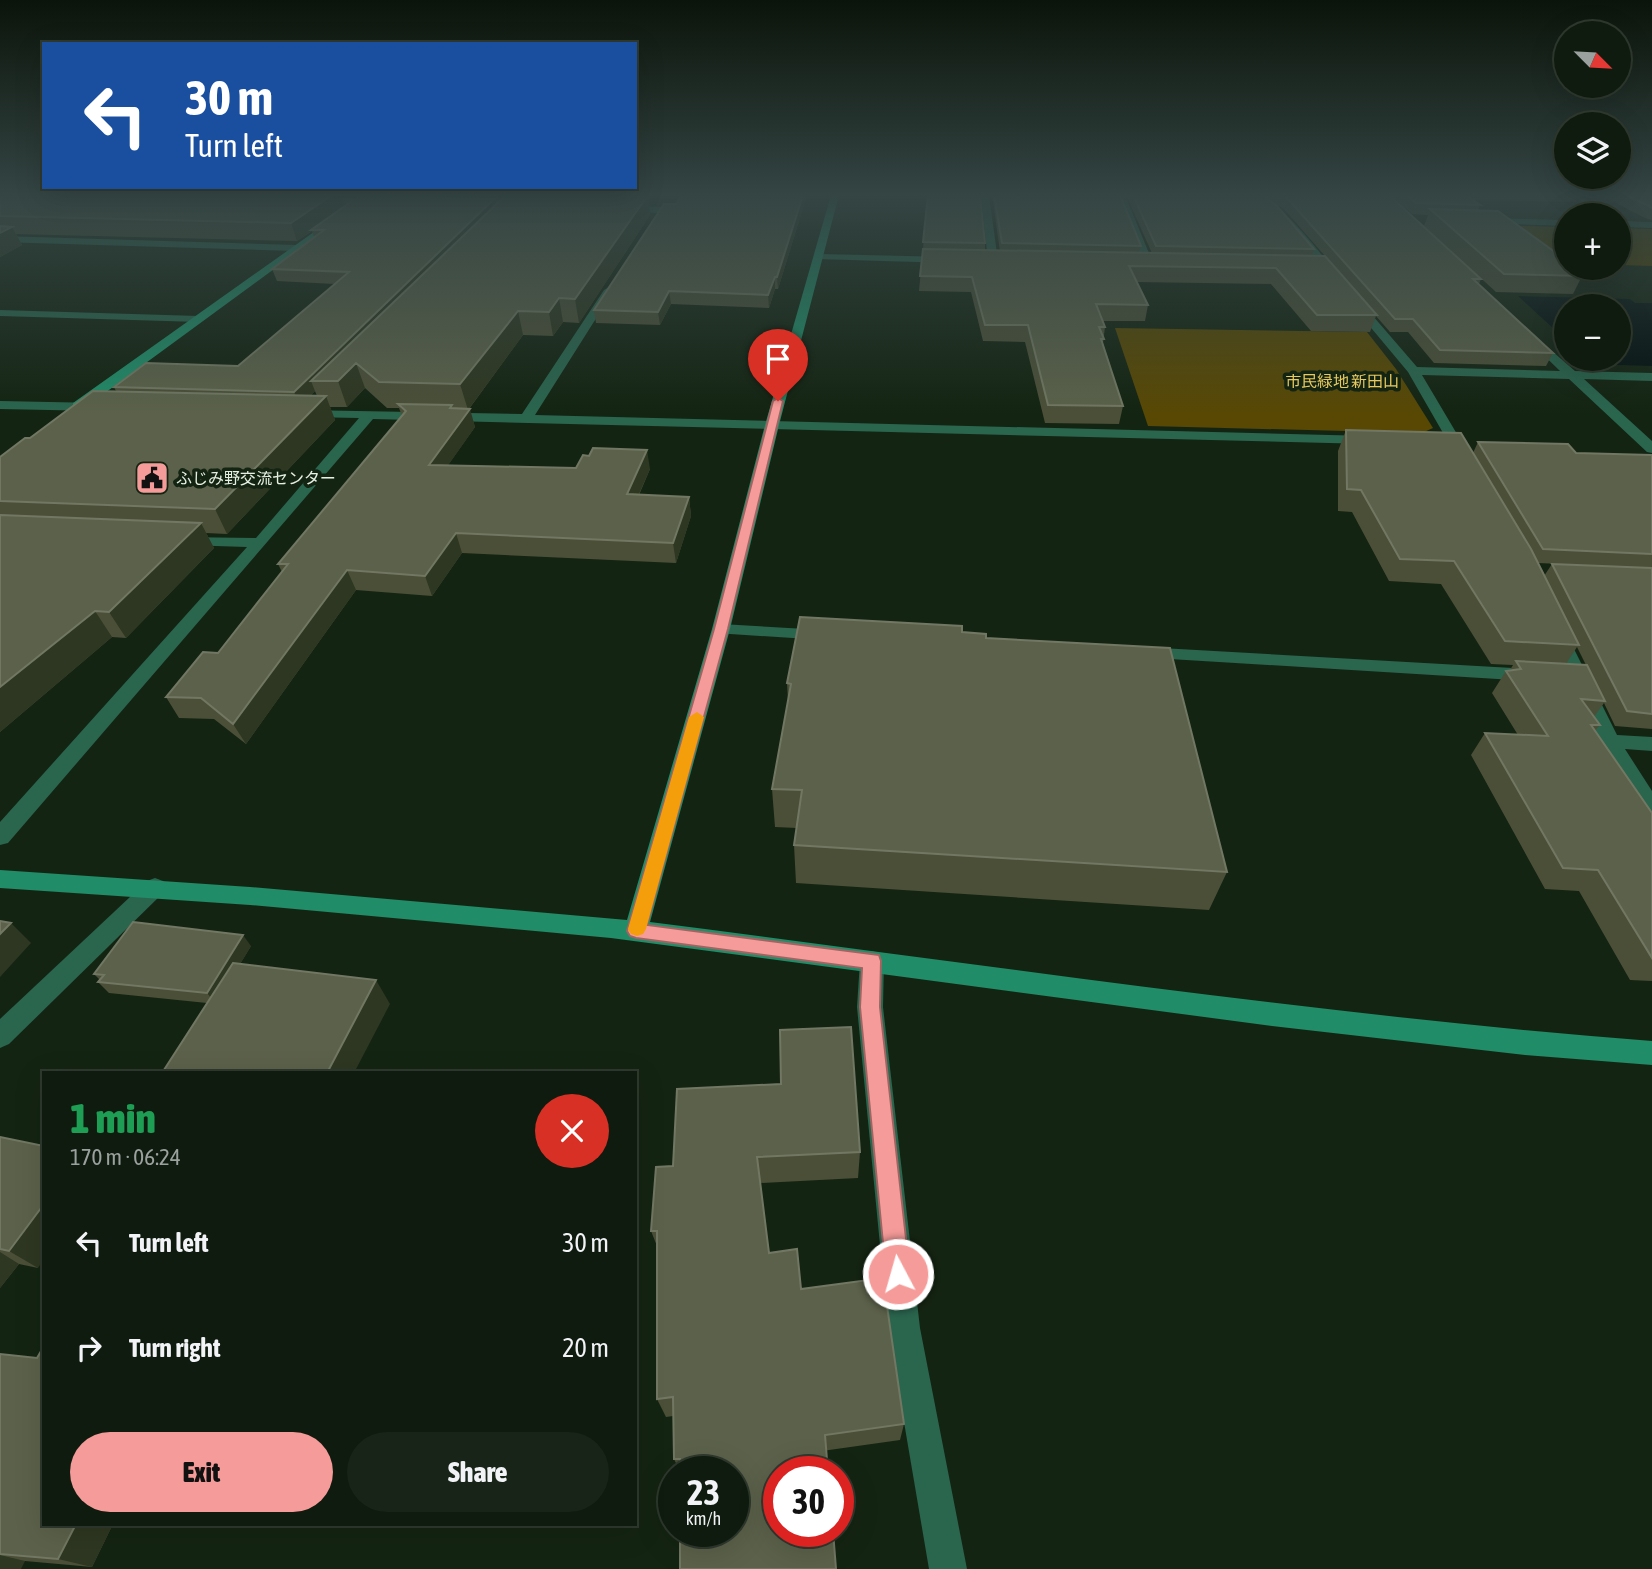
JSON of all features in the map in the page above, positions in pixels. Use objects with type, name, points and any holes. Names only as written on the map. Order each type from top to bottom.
[{"type":"street","points":[[55,423],[268,268]]},
{"type":"street","points":[[636,931],[721,629],[772,425],[817,268]]},
{"type":"street","points":[[1327,268],[1343,287]]},
{"type":"street","points":[[526,418],[616,279]]},
{"type":"street","points":[[1352,298],[1413,371],[1448,442],[1475,477]]},
{"type":"street","points":[[0,313],[199,319]]},
{"type":"street","points":[[1522,328],[1652,449]]},
{"type":"street","points":[[1413,371],[1652,377]]},
{"type":"street","points":[[0,405],[116,408]]},
{"type":"street","points":[[303,409],[370,414],[1385,440]]},
{"type":"street","points":[[0,837],[260,543],[370,414]]},
{"type":"street","points":[[164,539],[260,543]]},
{"type":"street","points":[[1550,618],[1564,677],[1610,741],[1652,808]]},
{"type":"street","points":[[721,629],[846,636]]},
{"type":"street","points":[[1122,652],[1564,677]]},
{"type":"street","points":[[1610,741],[1652,744]]},
{"type":"street","points":[[0,879],[155,887],[636,931],[872,961],[1236,1013],[1542,1046],[1652,1053]]},
{"type":"street","points":[[0,1036],[155,887]]},
{"type":"street","points":[[872,961],[870,1007],[904,1328],[948,1569]]},
{"type":"green space","name":"市民緑地 新田山","points":[[1115,328],[1367,332],[1396,369],[1433,428],[1422,433],[1148,426]]},
{"type":"shaded area","points":[[1518,296],[1554,297],[1554,329]]},
{"type":"shaded area","points":[[1631,300],[1635,303],[1652,303],[1652,366],[1631,365]]},
{"type":"building","points":[[422,268],[294,392],[114,387],[146,363],[238,366],[349,272],[272,269]]},
{"type":"building","points":[[429,268],[597,268],[575,299],[559,298],[549,312],[518,311],[460,384],[379,382],[356,363],[338,381],[311,381]]},
{"type":"building","points":[[622,268],[780,268],[768,295],[669,291],[658,312],[594,310]]},
{"type":"building","points":[[921,268],[1130,268],[1148,305],[1096,304],[1105,327],[1099,327],[1104,339],[1101,339],[1123,406],[1048,405],[1028,325],[985,325],[972,277],[920,276]]},
{"type":"building","points":[[1276,268],[1336,268],[1377,315],[1317,315]]},
{"type":"building","points":[[1350,268],[1469,268],[1481,279],[1473,279],[1553,353],[1440,350],[1413,319],[1395,319]]},
{"type":"building","points":[[1497,268],[1554,268],[1554,275],[1504,274]]},
{"type":"building","points":[[93,391],[326,396],[215,509],[0,501],[0,457]]},
{"type":"building","points":[[398,404],[452,405],[450,408],[470,409],[429,465],[576,468],[583,455],[589,456],[593,448],[647,450],[627,494],[689,497],[673,543],[456,533],[425,576],[347,570],[233,724],[201,698],[166,697],[203,652],[218,653],[288,564],[278,564],[406,411]]},
{"type":"building","points":[[1346,430],[1461,433],[1531,549],[1579,645],[1505,641],[1454,561],[1400,559],[1361,490],[1347,489]]},
{"type":"building","points":[[1478,442],[1568,444],[1576,453],[1652,455],[1652,554],[1543,549]]},
{"type":"building","points":[[0,515],[201,523],[109,612],[95,611],[0,687]]},
{"type":"building","points":[[1552,564],[1652,568],[1652,714],[1627,711]]},
{"type":"building","points":[[800,617],[962,626],[962,632],[986,634],[986,638],[1170,648],[1227,872],[794,845],[802,790],[772,789],[791,684],[787,683]]},
{"type":"building","points":[[1516,661],[1587,665],[1605,701],[1581,699],[1600,725],[1591,725],[1652,813],[1652,958],[1598,870],[1563,868],[1485,733],[1548,736],[1506,671],[1521,669]]},
{"type":"building","points":[[0,921],[11,923],[0,934]]},
{"type":"building","points":[[133,922],[243,935],[207,993],[98,982],[104,975],[94,974]]},
{"type":"building","points":[[233,963],[376,980],[328,1071],[163,1071]]},
{"type":"building","points":[[851,1027],[860,1152],[757,1157],[769,1253],[797,1249],[801,1289],[883,1278],[904,1424],[825,1435],[827,1456],[763,1456],[763,1547],[834,1547],[836,1569],[680,1569],[680,1547],[749,1547],[749,1456],[674,1456],[673,1397],[657,1399],[657,1231],[651,1231],[656,1167],[673,1166],[677,1089],[781,1084],[780,1030]]},
{"type":"building","points":[[0,1137],[42,1146],[42,1207],[9,1251],[0,1249]]},
{"type":"building","points":[[42,1349],[42,1526],[75,1526],[58,1559],[0,1554],[0,1354],[37,1358]]},
{"type":"slow traffic","points":[[637,929],[697,717]]},
{"type":"place","name":"ふじみ野交流センター","points":[[152,478]]},
{"type":"route","points":[[778,401],[721,629],[636,931],[872,961],[870,1007],[898,1274]]}]
